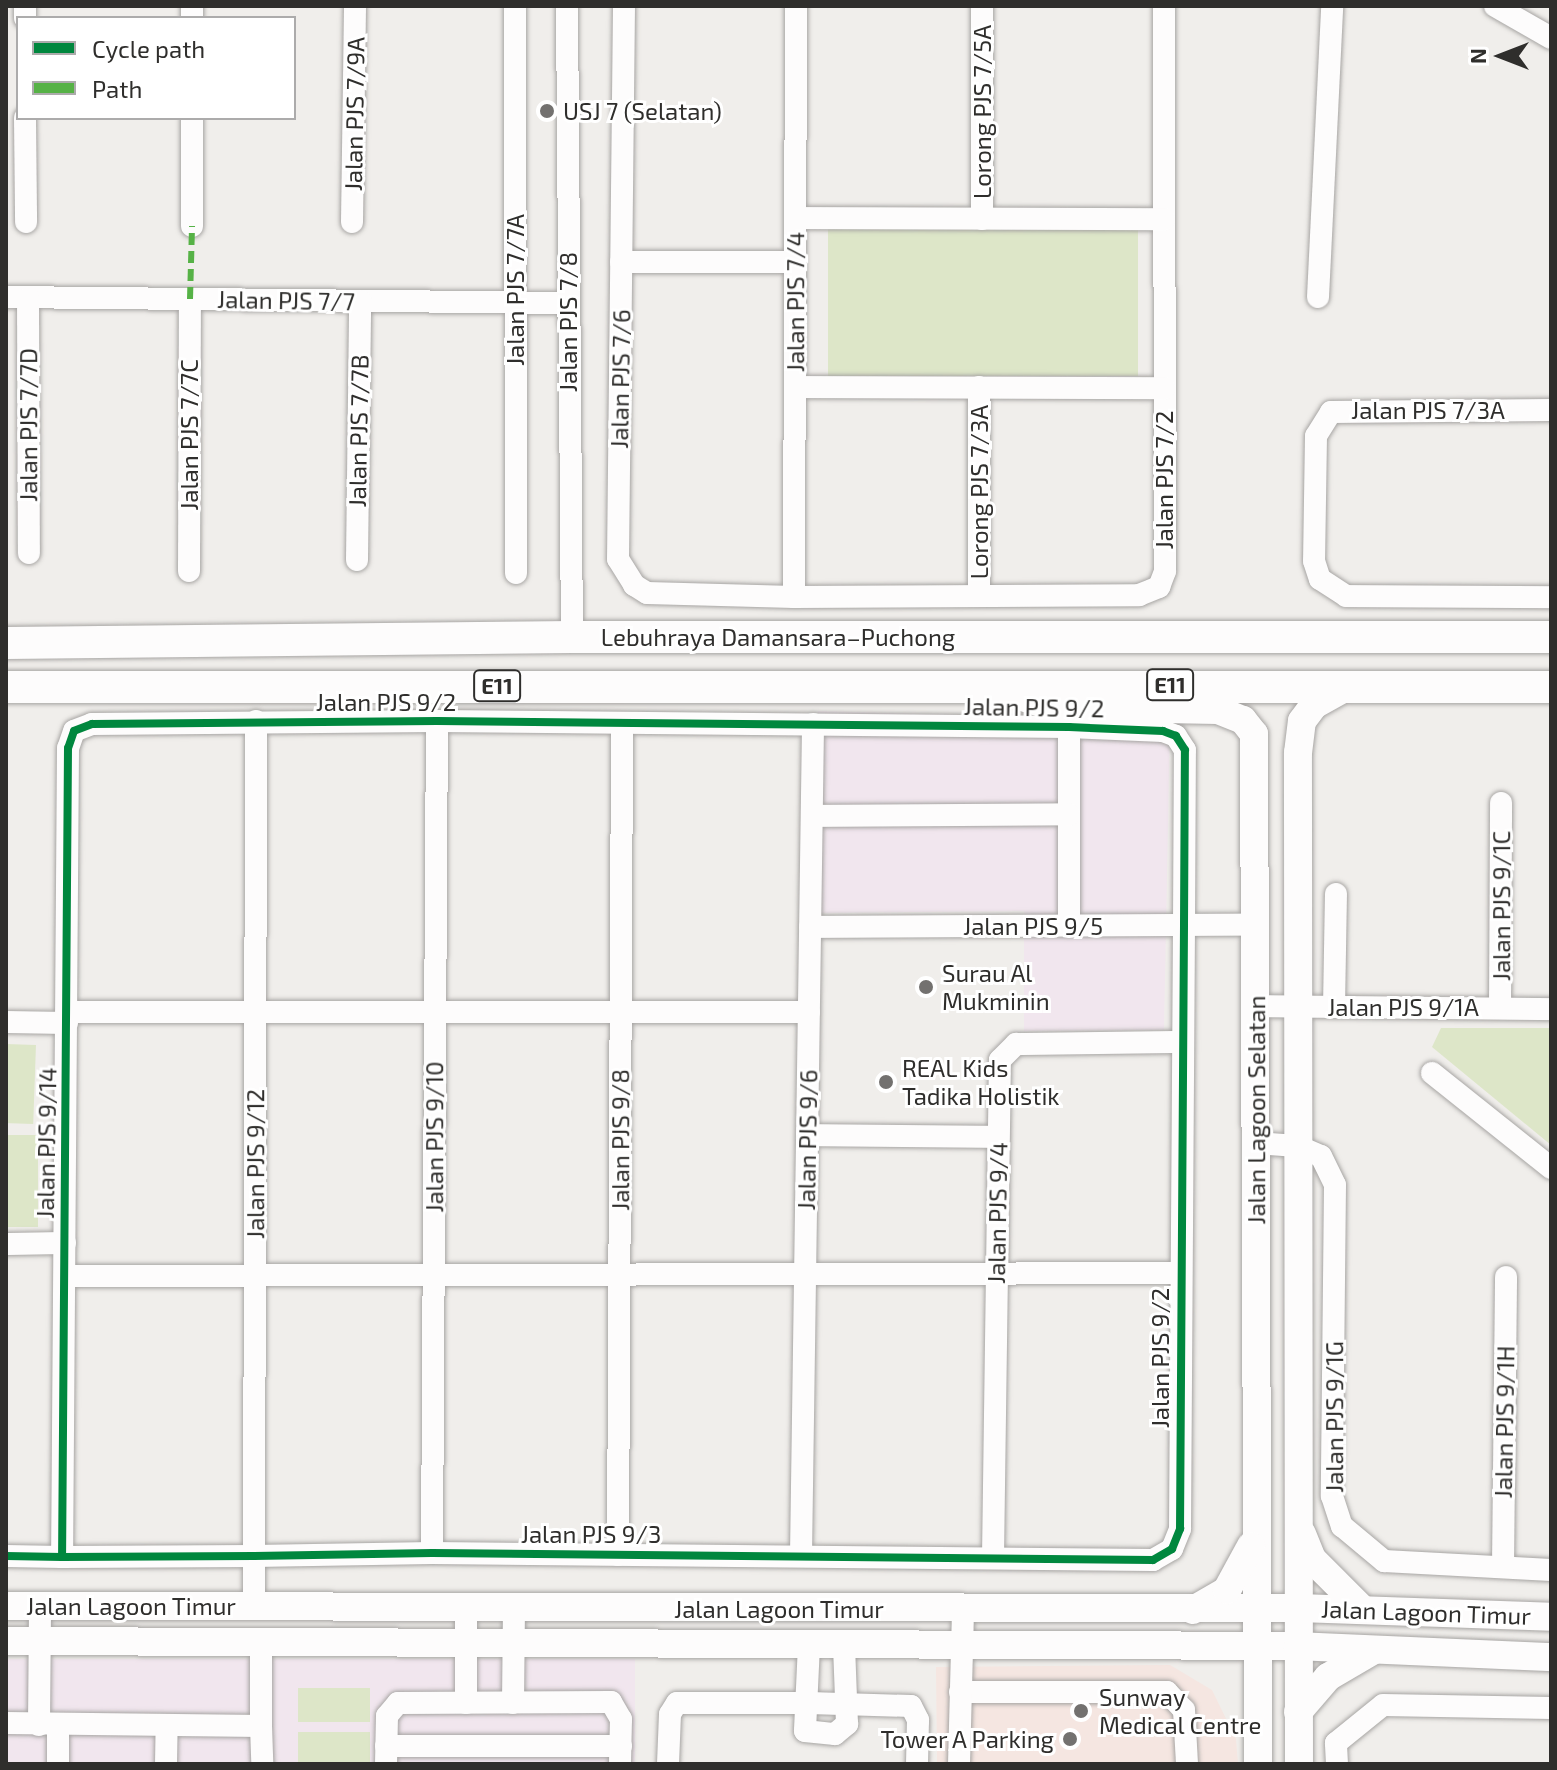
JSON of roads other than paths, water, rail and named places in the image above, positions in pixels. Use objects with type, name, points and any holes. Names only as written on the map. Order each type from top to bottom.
[{"type":"highway","name":"Lebuhraya Damansara–Puchong","points":[[6,643],[572,637],[1551,637]]},
{"type":"highway","name":"Lebuhraya Damansara–Puchong","points":[[6,687],[989,684],[1551,687]]},
{"type":"main road","name":"Jalan Lagoon Selatan","points":[[989,684],[1053,707],[1218,710],[1243,720],[1254,734],[1258,1764]]},
{"type":"main road","name":"Jalan Lagoon Selatan","points":[[1299,1764],[1299,734],[1314,705],[1351,685]]},
{"type":"main road","points":[[1297,1522],[1312,1559],[1362,1609]]},
{"type":"main road","points":[[1192,1610],[1227,1590],[1255,1536]]},
{"type":"main road","name":"Jalan Lagoon Timur","points":[[6,1606],[1256,1611],[1299,1608],[1551,1617]]},
{"type":"main road","name":"Jalan Lagoon Timur","points":[[6,1641],[1298,1646],[1551,1657]]},
{"type":"main road","points":[[1195,1646],[1235,1668],[1257,1714]]},
{"type":"main road","points":[[1298,1712],[1328,1677],[1375,1649]]},
{"type":"street","name":"Jalan PJS 7/9A","points":[[352,222],[355,6]]},
{"type":"street","name":"Jalan PJS 7/7A","points":[[515,6],[516,573]]},
{"type":"street","name":"Jalan PJS 7/8","points":[[567,6],[572,637]]},
{"type":"street","name":"Jalan PJS 7/6","points":[[624,6],[618,559],[634,585],[647,593],[794,597]]},
{"type":"street","name":"Jalan PJS 7/4","points":[[794,597],[796,6]]},
{"type":"street","name":"Lorong PJS 7/5A","points":[[982,6],[982,219]]},
{"type":"street","name":"Jalan PJS 7/2","points":[[794,597],[1139,595],[1159,587],[1165,571],[1164,6]]},
{"type":"street","points":[[1318,297],[1332,6]]},
{"type":"street","points":[[1495,6],[1551,38]]},
{"type":"street","points":[[25,120],[26,222]]},
{"type":"street","points":[[192,120],[192,226]]},
{"type":"street","points":[[795,218],[1164,219]]},
{"type":"street","points":[[621,262],[795,262]]},
{"type":"street","name":"Jalan PJS 7/7","points":[[17,298],[567,303]]},
{"type":"street","name":"Jalan PJS 7/7D","points":[[17,298],[29,553]]},
{"type":"street","name":"Jalan PJS 7/7C","points":[[189,571],[190,299]]},
{"type":"street","name":"Jalan PJS 7/7B","points":[[357,560],[360,301]]},
{"type":"street","points":[[795,387],[1164,388]]},
{"type":"street","name":"Lorong PJS 7/3A","points":[[979,387],[979,596]]},
{"type":"street","name":"Jalan PJS 7/3A","points":[[1551,410],[1331,412],[1316,436],[1314,561],[1320,579],[1346,596],[1551,597]]},
{"type":"street","name":"Jalan PJS 9/12","points":[[254,1607],[256,721]]},
{"type":"street","name":"Jalan PJS 9/2","points":[[74,731],[92,724],[437,721],[622,726],[813,724],[1069,727],[1163,731],[1176,736],[1185,750],[1180,1529],[1172,1549]]},
{"type":"street","name":"Jalan PJS 9/10","points":[[432,1553],[437,721]]},
{"type":"street","name":"Jalan PJS 9/6","points":[[801,1555],[813,724]]},
{"type":"street","name":"Jalan PJS 9/8","points":[[618,1555],[622,726]]},
{"type":"street","points":[[1069,727],[1069,926]]},
{"type":"street","name":"Jalan PJS 9/14","points":[[62,1557],[68,748],[74,731]]},
{"type":"street","name":"Jalan PJS 9/1C","points":[[1500,1008],[1501,803]]},
{"type":"street","points":[[812,816],[1069,814]]},
{"type":"street","points":[[1334,1007],[1336,894]]},
{"type":"street","name":"Jalan PJS 9/5","points":[[810,927],[1256,925]]},
{"type":"street","name":"Jalan PJS 9/1A","points":[[1256,1006],[1551,1009]]},
{"type":"street","points":[[6,1022],[256,1014],[435,1016],[809,1012]]},
{"type":"street","name":"Jalan PJS 9/4","points":[[993,1557],[1000,1060],[1016,1044],[1182,1042]]},
{"type":"street","points":[[1432,1073],[1551,1168]]},
{"type":"street","points":[[807,1135],[997,1137]]},
{"type":"street","points":[[1256,1143],[1297,1146]]},
{"type":"street","name":"Jalan PJS 9/1G","points":[[1297,1146],[1321,1156],[1335,1185],[1335,1514],[1342,1526],[1384,1561],[1551,1570]]},
{"type":"street","points":[[6,1244],[65,1243]]},
{"type":"street","points":[[65,1276],[1181,1273]]},
{"type":"street","name":"Jalan PJS 9/1H","points":[[1503,1567],[1506,1277]]},
{"type":"street","name":"Jalan PJS 9/3","points":[[6,1556],[432,1553],[1153,1560],[1172,1549]]},
{"type":"street","points":[[40,1606],[39,1642],[48,1725],[58,1764]]},
{"type":"street","points":[[466,1607],[466,1703]]},
{"type":"street","points":[[513,1703],[514,1608]]},
{"type":"street","points":[[959,1764],[963,1609]]},
{"type":"street","points":[[261,1642],[262,1764]]},
{"type":"street","points":[[809,1645],[809,1703]]},
{"type":"street","points":[[844,1645],[844,1704]]},
{"type":"street","points":[[960,1692],[1167,1692],[1184,1710],[1187,1764]]},
{"type":"street","points":[[611,1702],[621,1719],[620,1755],[386,1755],[387,1716],[398,1703],[466,1703],[611,1702]]},
{"type":"street","points":[[668,1764],[670,1714],[677,1703],[911,1706],[918,1720],[917,1764]]},
{"type":"street","points":[[1337,1764],[1336,1743],[1383,1705],[1551,1708]]},
{"type":"street","points":[[6,1723],[261,1726]]},
{"type":"street","points":[[166,1764],[167,1725]]},
{"type":"place","name":"USJ 7 (Selatan)","points":[[547,111]]},
{"type":"place","name":"Surau Al Mukminin","points":[[926,987]]},
{"type":"place","name":"REAL Kids Tadika Holistik","points":[[886,1082]]},
{"type":"place","name":"Sunway Medical Centre","points":[[1081,1711]]},
{"type":"place","name":"Tower A Parking","points":[[1070,1739]]}]
